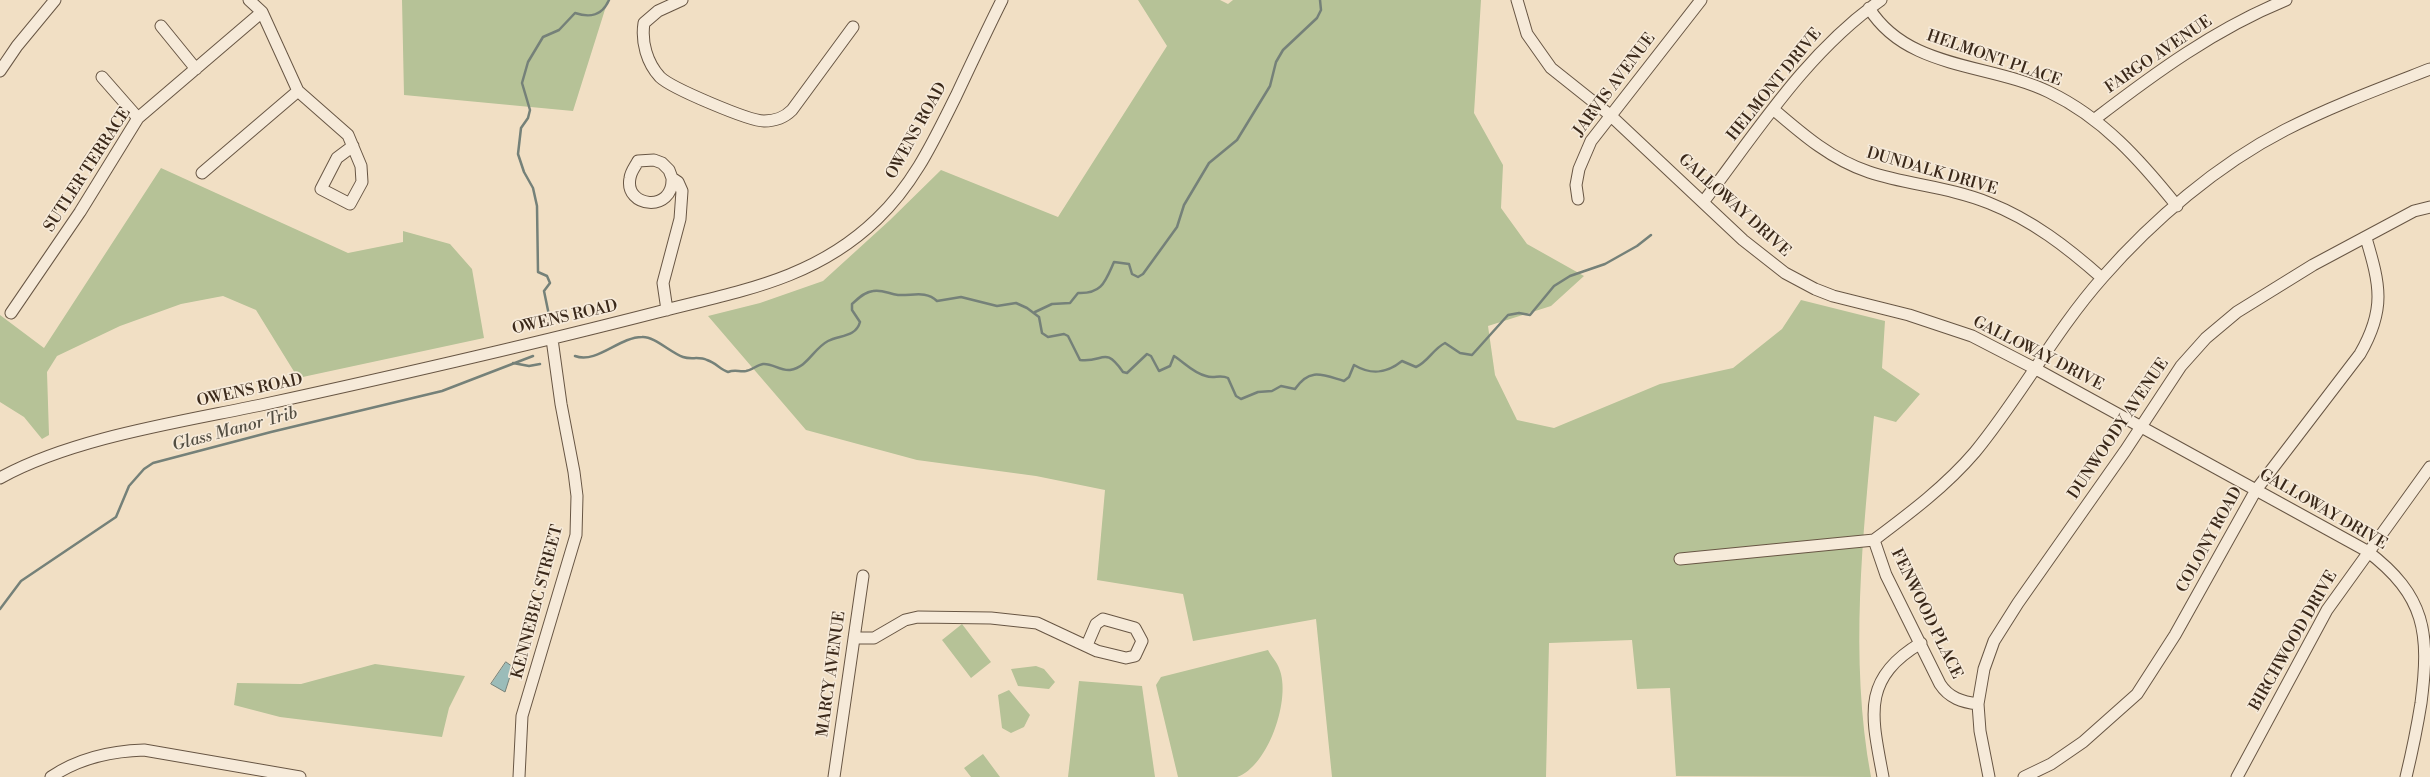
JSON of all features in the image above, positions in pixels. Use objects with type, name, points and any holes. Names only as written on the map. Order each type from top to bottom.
[{"type":"street","points":[[0,71],[17,46],[55,0]]},
{"type":"street","points":[[249,0],[262,12],[298,91],[348,135],[353,146],[361,166],[362,182],[350,204],[321,189],[337,158],[353,146]]},
{"type":"street","points":[[682,0],[658,11],[644,23],[643,42],[656,72],[665,81],[738,114],[762,121],[780,119],[792,110],[853,27]]},
{"type":"street","name":"OWENS ROAD","points":[[0,478],[40,460],[113,437],[552,339],[745,292],[796,274],[840,251],[858,238],[896,200],[918,170],[1002,0]]},
{"type":"street","name":"GALLOWAY DRIVE","points":[[1517,0],[1522,21],[1535,48],[1550,68],[1610,115],[1754,249],[1795,280],[1833,296],[1952,329],[2034,368],[2368,552],[2392,571],[2417,606],[2426,634],[2428,656],[2425,680],[2406,777]]},
{"type":"street","name":"JARVIS AVENUE","points":[[1578,199],[1577,178],[1583,157],[1610,115],[1701,0]]},
{"type":"street","name":"HELMONT DRIVE","points":[[1704,201],[1811,61],[1855,18],[1881,0]]},
{"type":"street","name":"FARGO AVENUE","points":[[2095,119],[2153,74],[2202,43],[2248,17],[2286,0]]},
{"type":"street","name":"HELMONT PLACE","points":[[1869,8],[1878,22],[1892,35],[1923,54],[2018,80],[2048,91],[2095,119],[2135,155],[2177,206]]},
{"type":"street","name":"SUTLER TERRACE","points":[[11,313],[80,212],[138,118],[262,12]]},
{"type":"street","points":[[161,26],[196,69]]},
{"type":"street","points":[[1680,559],[1874,540],[1919,506],[1964,464],[1986,438],[2034,368],[2102,278],[2141,238],[2177,206],[2225,168],[2284,131],[2365,95],[2430,69]]},
{"type":"street","points":[[102,76],[138,118]]},
{"type":"street","points":[[202,173],[298,91]]},
{"type":"street","name":"DUNDALK DRIVE","points":[[1773,109],[1820,147],[1867,172],[1968,196],[2017,216],[2056,240],[2102,278]]},
{"type":"street","points":[[667,310],[663,283],[680,219],[683,199],[681,186],[672,178]]},
{"type":"street","name":"DUNWOODY AVENUE","points":[[1989,777],[1980,731],[1978,704],[1984,669],[1998,635],[2018,603],[2141,427],[2181,366],[2206,338],[2237,312],[2313,265],[2414,211],[2430,207]]},
{"type":"street","name":"COLONY ROAD","points":[[2024,777],[2052,764],[2083,742],[2137,694],[2175,635],[2256,490],[2339,383],[2369,339],[2378,310],[2379,292],[2366,238]]},
{"type":"street","name":"KENNEBEC STREET","points":[[520,777],[522,716],[576,535],[577,496],[552,339]]},
{"type":"street","name":"BIRCHWOOD DRIVE","points":[[2237,777],[2327,610],[2430,469]]},
{"type":"street","name":"FENWOOD PLACE","points":[[1874,540],[1886,575],[1945,691],[1962,701],[1978,704]]},
{"type":"street","name":"MARCY AVENUE","points":[[834,777],[863,576]]},
{"type":"street","points":[[854,638],[874,638],[905,620],[918,617],[991,618],[1037,623],[1087,645],[1097,651],[1126,658],[1134,657],[1142,641],[1136,628],[1103,619],[1096,624],[1087,645]]},
{"type":"street","points":[[1883,777],[1874,720],[1878,689],[1883,676],[1895,661],[1921,643]]},
{"type":"street","points":[[51,777],[66,768],[95,756],[119,751],[144,750],[300,777]]},
{"type":"green space","points":[[402,0],[608,0],[573,111],[404,95]]},
{"type":"green space","points":[[1138,0],[1220,0],[1228,4],[1233,0],[1481,0],[1474,113],[1503,165],[1501,208],[1527,244],[1584,276],[1551,306],[1488,326],[1495,375],[1517,420],[1554,428],[1660,384],[1733,368],[1782,329],[1801,300],[1885,321],[1882,368],[1920,394],[1896,422],[1874,416],[1862,551],[1859,642],[1864,732],[1871,777],[1676,776],[1670,688],[1637,689],[1632,640],[1549,643],[1546,777],[1332,777],[1316,619],[1193,641],[1183,594],[1097,580],[1105,490],[1036,476],[917,460],[806,430],[708,316],[760,303],[823,281],[890,220],[941,170],[1058,217],[1167,46]]},
{"type":"green space","points":[[161,168],[348,253],[403,242],[403,231],[450,244],[472,269],[484,338],[298,378],[256,310],[223,296],[181,304],[120,326],[57,356],[47,372],[49,435],[42,439],[24,417],[0,402],[0,315],[44,348]]},
{"type":"green space","points":[[962,624],[991,662],[971,678],[942,640]]},
{"type":"green space","points":[[1268,650],[1279,668],[1282,681],[1282,696],[1280,713],[1274,730],[1267,746],[1258,760],[1248,771],[1237,777],[1178,777],[1156,685],[1161,677]]},
{"type":"green space","points":[[375,664],[465,676],[449,708],[442,737],[280,717],[234,705],[237,683],[301,684]]},
{"type":"green space","points":[[1036,666],[1044,669],[1055,682],[1049,689],[1018,686],[1011,669]]},
{"type":"green space","points":[[1079,681],[1142,686],[1155,777],[1068,777]]},
{"type":"green space","points":[[1009,690],[1030,715],[1024,727],[1011,733],[1002,728],[998,695]]},
{"type":"green space","points":[[983,754],[1000,777],[971,777],[964,768]]},
{"type":"water","points":[[506,662],[513,667],[505,692],[491,684]]},
{"type":"waterway","points":[[550,320],[544,291],[550,283],[547,276],[538,272],[537,206],[533,188],[524,172],[518,154],[521,128],[528,118],[530,110],[522,83],[528,62],[543,37],[559,30],[575,13],[580,15],[591,15],[599,12],[609,0]]},
{"type":"waterway","points":[[1035,312],[1052,304],[1070,303],[1078,293],[1086,293],[1098,289],[1105,281],[1114,262],[1129,264],[1132,274],[1138,277],[1143,274],[1177,227],[1184,205],[1209,163],[1237,140],[1270,86],[1276,62],[1283,50],[1317,18],[1321,10],[1320,0]]},
{"type":"waterway","points":[[575,356],[583,357],[600,354],[633,338],[647,337],[678,355],[689,358],[701,358],[710,361],[728,372],[746,371],[763,364],[790,370],[806,362],[823,344],[847,335],[855,330],[860,322],[852,310],[852,304],[867,293],[879,291],[898,295],[919,294],[928,296],[937,301],[961,297],[997,306],[1016,303],[1027,308],[1039,317],[1042,333],[1048,337],[1064,334],[1068,336],[1080,360],[1107,357],[1112,359],[1123,372],[1127,373],[1147,354],[1151,356],[1159,371],[1170,366],[1174,356],[1201,375],[1209,377],[1222,376],[1228,378],[1236,396],[1241,399],[1258,392],[1272,391],[1281,386],[1295,389],[1306,378],[1317,374],[1344,381],[1349,377],[1354,365],[1372,372],[1390,369],[1402,361],[1416,367],[1424,362],[1445,343],[1460,353],[1472,355],[1508,315],[1519,313],[1530,315],[1554,286],[1570,276],[1605,264],[1637,246],[1651,235]]},
{"type":"waterway","name":"Glass Manor Trib","points":[[0,609],[21,581],[116,517],[129,486],[144,469],[153,463],[271,432],[442,391],[533,356]]},
{"type":"waterway","points":[[513,363],[529,366],[540,364]]}]
